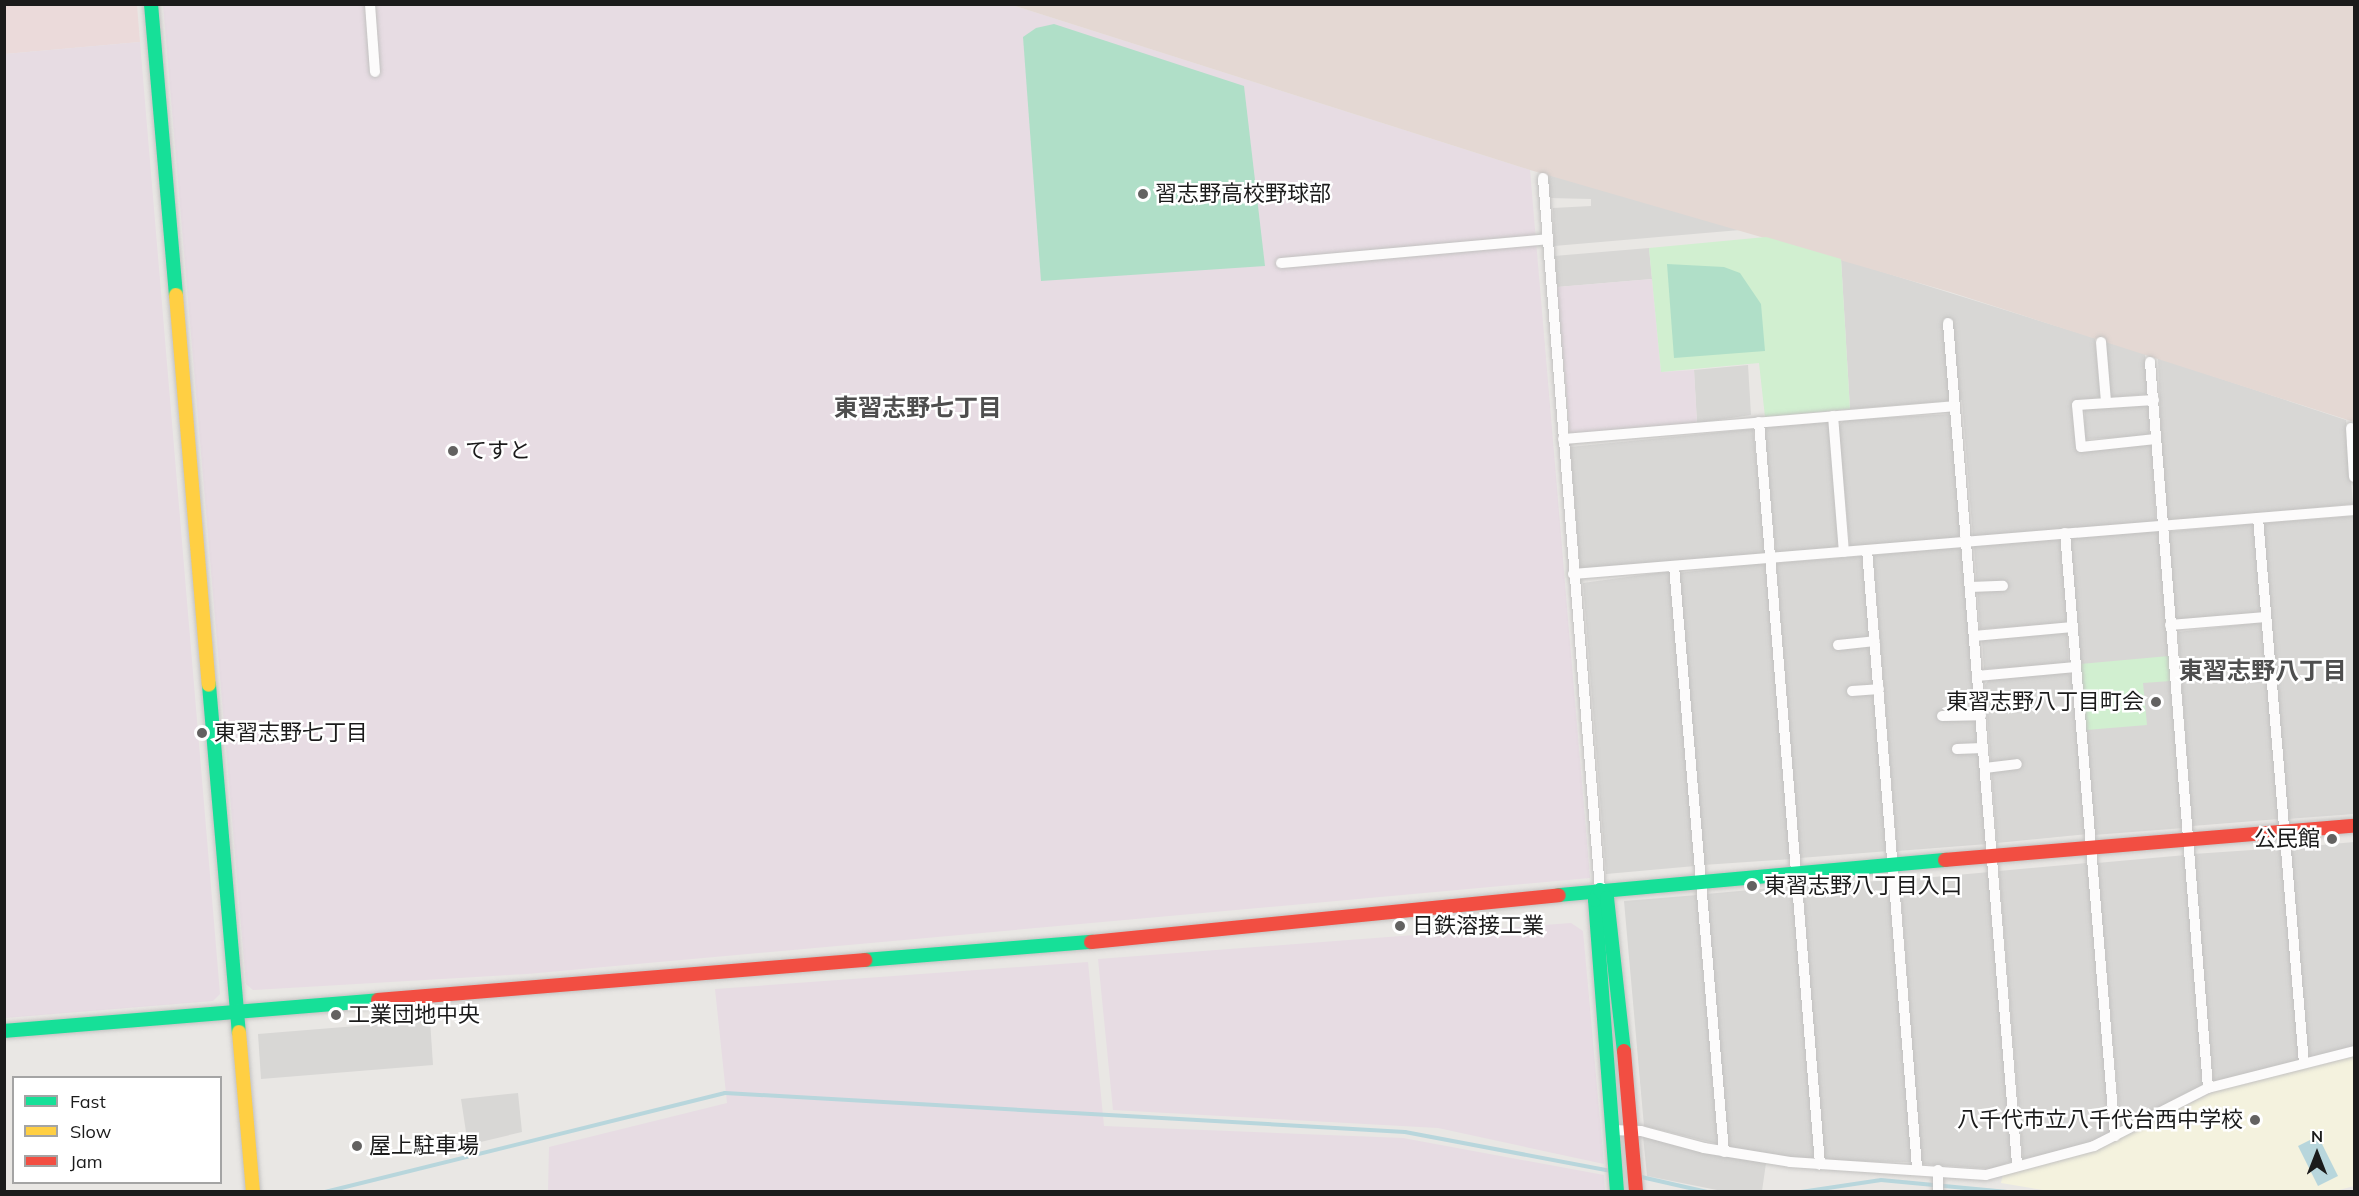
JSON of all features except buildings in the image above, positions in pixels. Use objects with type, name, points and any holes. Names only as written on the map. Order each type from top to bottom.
[{"type":"street","points":[[151,4],[253,1191]]},
{"type":"street","points":[[370,4],[375,72]]},
{"type":"street","points":[[1543,178],[1600,890],[1595,900],[1617,1191]]},
{"type":"street","points":[[1281,263],[1548,239]]},
{"type":"street","points":[[1948,322],[2018,1164]]},
{"type":"street","points":[[2101,342],[2106,401]]},
{"type":"street","points":[[2150,362],[2208,1088]]},
{"type":"street","points":[[2154,400],[2106,401],[2077,405],[2081,447],[2156,439]]},
{"type":"street","points":[[1563,439],[1955,406]]},
{"type":"street","points":[[1833,416],[1844,552]]},
{"type":"street","points":[[1760,423],[1820,1164]]},
{"type":"street","points":[[2351,428],[2355,477]]},
{"type":"street","points":[[1574,574],[2355,510]]},
{"type":"street","points":[[2258,518],[2304,1063]]},
{"type":"street","points":[[2065,533],[2115,1136]]},
{"type":"street","points":[[1867,550],[1917,1168]]},
{"type":"street","points":[[1674,566],[1724,1152]]},
{"type":"street","points":[[1970,587],[2003,586]]},
{"type":"street","points":[[2170,625],[2266,617]]},
{"type":"street","points":[[1974,636],[2073,627]]},
{"type":"street","points":[[1839,645],[1875,641]]},
{"type":"street","points":[[1977,676],[2076,667]]},
{"type":"street","points":[[1852,691],[1879,689]]},
{"type":"street","points":[[1942,716],[1981,715]]},
{"type":"street","points":[[1957,749],[1983,748]]},
{"type":"street","points":[[1985,768],[2017,764]]},
{"type":"street","points":[[4,1031],[1103,941],[1701,880],[2355,826]]},
{"type":"street","points":[[1600,890],[1606,898],[1636,1191]]},
{"type":"street","points":[[1611,1130],[1631,1129],[1724,1152],[1820,1164],[1917,1168],[1938,1173],[1986,1175],[2018,1164],[2094,1146],[2208,1088],[2355,1051]]},
{"type":"street","points":[[1938,1173],[1938,1190]]},
{"type":"shaded area","points":[[5,5],[137,5],[140,42],[5,54]]},
{"type":"shaded area","points":[[163,5],[1012,5],[1530,170],[1590,878],[527,974],[253,990],[246,984]]},
{"type":"shaded area","points":[[1012,5],[2354,5],[2354,422],[1950,292],[1530,170]]},
{"type":"shaded area","points":[[140,42],[220,994],[213,1001],[5,1018],[5,54]]},
{"type":"shaded area","points":[[1548,174],[1740,230],[1554,246],[1553,208],[1591,206],[1591,199],[1549,198]]},
{"type":"shaded area","points":[[1649,248],[1652,279],[1557,287],[1554,256]]},
{"type":"shaded area","points":[[1841,259],[2095,338],[2100,397],[2074,402],[2077,448],[2152,443],[2156,522],[1973,537],[1962,400],[1850,409]]},
{"type":"shaded area","points":[[1652,279],[1661,372],[1694,370],[1697,423],[1570,434],[1557,287]]},
{"type":"shaded area","points":[[2103,340],[2145,354],[2148,394],[2108,398]]},
{"type":"shaded area","points":[[2158,358],[2346,420],[2353,504],[2169,522],[2164,517]]},
{"type":"shaded area","points":[[1748,365],[1751,415],[1697,423],[1694,370]]},
{"type":"shaded area","points":[[2150,405],[2149,436],[2084,439],[2085,408]]},
{"type":"shaded area","points":[[1952,414],[1960,538],[1850,547],[1838,427],[1844,420]]},
{"type":"shaded area","points":[[1830,422],[1839,539],[1836,547],[1776,553],[1764,427]]},
{"type":"shaded area","points":[[1753,429],[1766,554],[1580,569],[1570,447]]},
{"type":"shaded area","points":[[2354,516],[2354,814],[2287,819],[2262,523]]},
{"type":"shaded area","points":[[2256,523],[2263,613],[2173,621],[2166,532]]},
{"type":"shaded area","points":[[2160,531],[2184,828],[2094,835],[2070,538]]},
{"type":"shaded area","points":[[2062,539],[2070,623],[1980,629],[1974,546]]},
{"type":"shaded area","points":[[1964,547],[1988,844],[1897,851],[1873,555]]},
{"type":"shaded area","points":[[1863,556],[1889,851],[1800,858],[1776,563]]},
{"type":"shaded area","points":[[1766,562],[1793,859],[1703,865],[1679,573]]},
{"type":"shaded area","points":[[1671,571],[1695,866],[1606,874],[1583,583]]},
{"type":"shaded area","points":[[2263,622],[2279,819],[2192,826],[2178,632]]},
{"type":"shaded area","points":[[2067,632],[2068,664],[1984,669],[1982,639]]},
{"type":"shaded area","points":[[2067,672],[2072,677],[2077,705],[2088,834],[1997,843],[1985,685],[1989,680]]},
{"type":"shaded area","points":[[2354,842],[2354,1048],[2311,1059],[2306,1057],[2290,848]]},
{"type":"shaded area","points":[[2282,848],[2301,1056],[2298,1062],[2213,1083],[2193,854]]},
{"type":"shaded area","points":[[2186,855],[2204,1086],[2121,1129],[2097,863]]},
{"type":"shaded area","points":[[2087,863],[2112,1133],[2092,1143],[2023,1159],[1999,871]]},
{"type":"shaded area","points":[[1990,872],[2012,1161],[1993,1169],[1921,1164],[1900,880]]},
{"type":"shaded area","points":[[1891,880],[1913,1162],[1822,1161],[1803,886]]},
{"type":"shaded area","points":[[1795,886],[1816,1161],[1728,1147],[1706,894]]},
{"type":"shaded area","points":[[1697,895],[1718,1144],[1644,1126],[1624,901]]},
{"type":"shaded area","points":[[1571,923],[1583,931],[1604,1164],[1438,1128],[1113,1110],[1098,959]]},
{"type":"shaded area","points":[[1088,962],[1104,1126],[1403,1138],[1604,1175],[1605,1191],[548,1191],[549,1147],[727,1103],[715,989]]},
{"type":"shaded area","points":[[430,1020],[433,1065],[261,1079],[258,1034]]},
{"type":"shaded area","name":"八千代市立八千代台西中学校","points":[[2354,1056],[2354,1186],[2332,1192],[2055,1192],[2001,1183],[2003,1173],[2097,1150],[2215,1091]]},
{"type":"shaded area","points":[[518,1093],[522,1132],[468,1145],[461,1099]]},
{"type":"shaded area","points":[[1643,1136],[1766,1163],[1762,1191],[1722,1191],[1647,1176]]},
{"type":"green space","points":[[1054,24],[1244,86],[1265,266],[1041,281],[1023,37],[1036,28]]},
{"type":"green space","points":[[1766,237],[1841,259],[1850,409],[1765,417],[1759,363],[1661,372],[1649,248]]},
{"type":"green space","points":[[1667,264],[1724,267],[1740,273],[1761,304],[1765,351],[1674,358]]},
{"type":"green space","points":[[2169,656],[2171,681],[2143,683],[2147,725],[2086,730],[2080,664]]},
{"type":"water","points":[[2318,1136],[2338,1176],[2318,1186],[2298,1146]]},
{"type":"waterway","points":[[325,1192],[725,1093],[1405,1132],[1612,1171]]},
{"type":"waterway","points":[[1637,1176],[1707,1192]]},
{"type":"waterway","points":[[1801,1192],[1881,1180],[2007,1192]]},
{"type":"traffic: fast","points":[[151,4],[176,295]]},
{"type":"traffic: fast","points":[[209,685],[239,1032]]},
{"type":"traffic: fast","points":[[1559,895],[1945,860]]},
{"type":"traffic: fast","points":[[1617,1192],[1595,900],[1600,890],[1607,898],[1624,1051]]},
{"type":"traffic: fast","points":[[865,960],[1091,942]]},
{"type":"traffic: fast","points":[[4,1031],[378,1000]]},
{"type":"traffic: slow","points":[[176,295],[209,685]]},
{"type":"traffic: slow","points":[[239,1032],[253,1192]]},
{"type":"traffic: jam","points":[[1945,860],[2354,826]]},
{"type":"traffic: jam","points":[[1091,942],[1559,895]]},
{"type":"traffic: jam","points":[[378,1000],[865,960]]},
{"type":"traffic: jam","points":[[1624,1051],[1636,1192]]},
{"type":"place","name":"習志野高校野球部","points":[[1143,194]]},
{"type":"place","name":"てすと","points":[[453,451]]},
{"type":"place","name":"東習志野八丁目町会","points":[[2156,702]]},
{"type":"place","name":"東習志野七丁目","points":[[202,733]]},
{"type":"place","name":"公民館","points":[[2332,839]]},
{"type":"place","name":"東習志野八丁目入口","points":[[1752,886]]},
{"type":"place","name":"日鉄溶接工業","points":[[1400,926]]},
{"type":"place","name":"工業団地中央","points":[[336,1015]]},
{"type":"place","name":"八千代市立八千代台西中学校","points":[[2255,1120]]},
{"type":"place","name":"屋上駐車場","points":[[357,1146]]},
{"type":"district","name":"東習志野七丁目","points":[[918,408]]},
{"type":"district","name":"東習志野八丁目","points":[[2263,671]]}]
